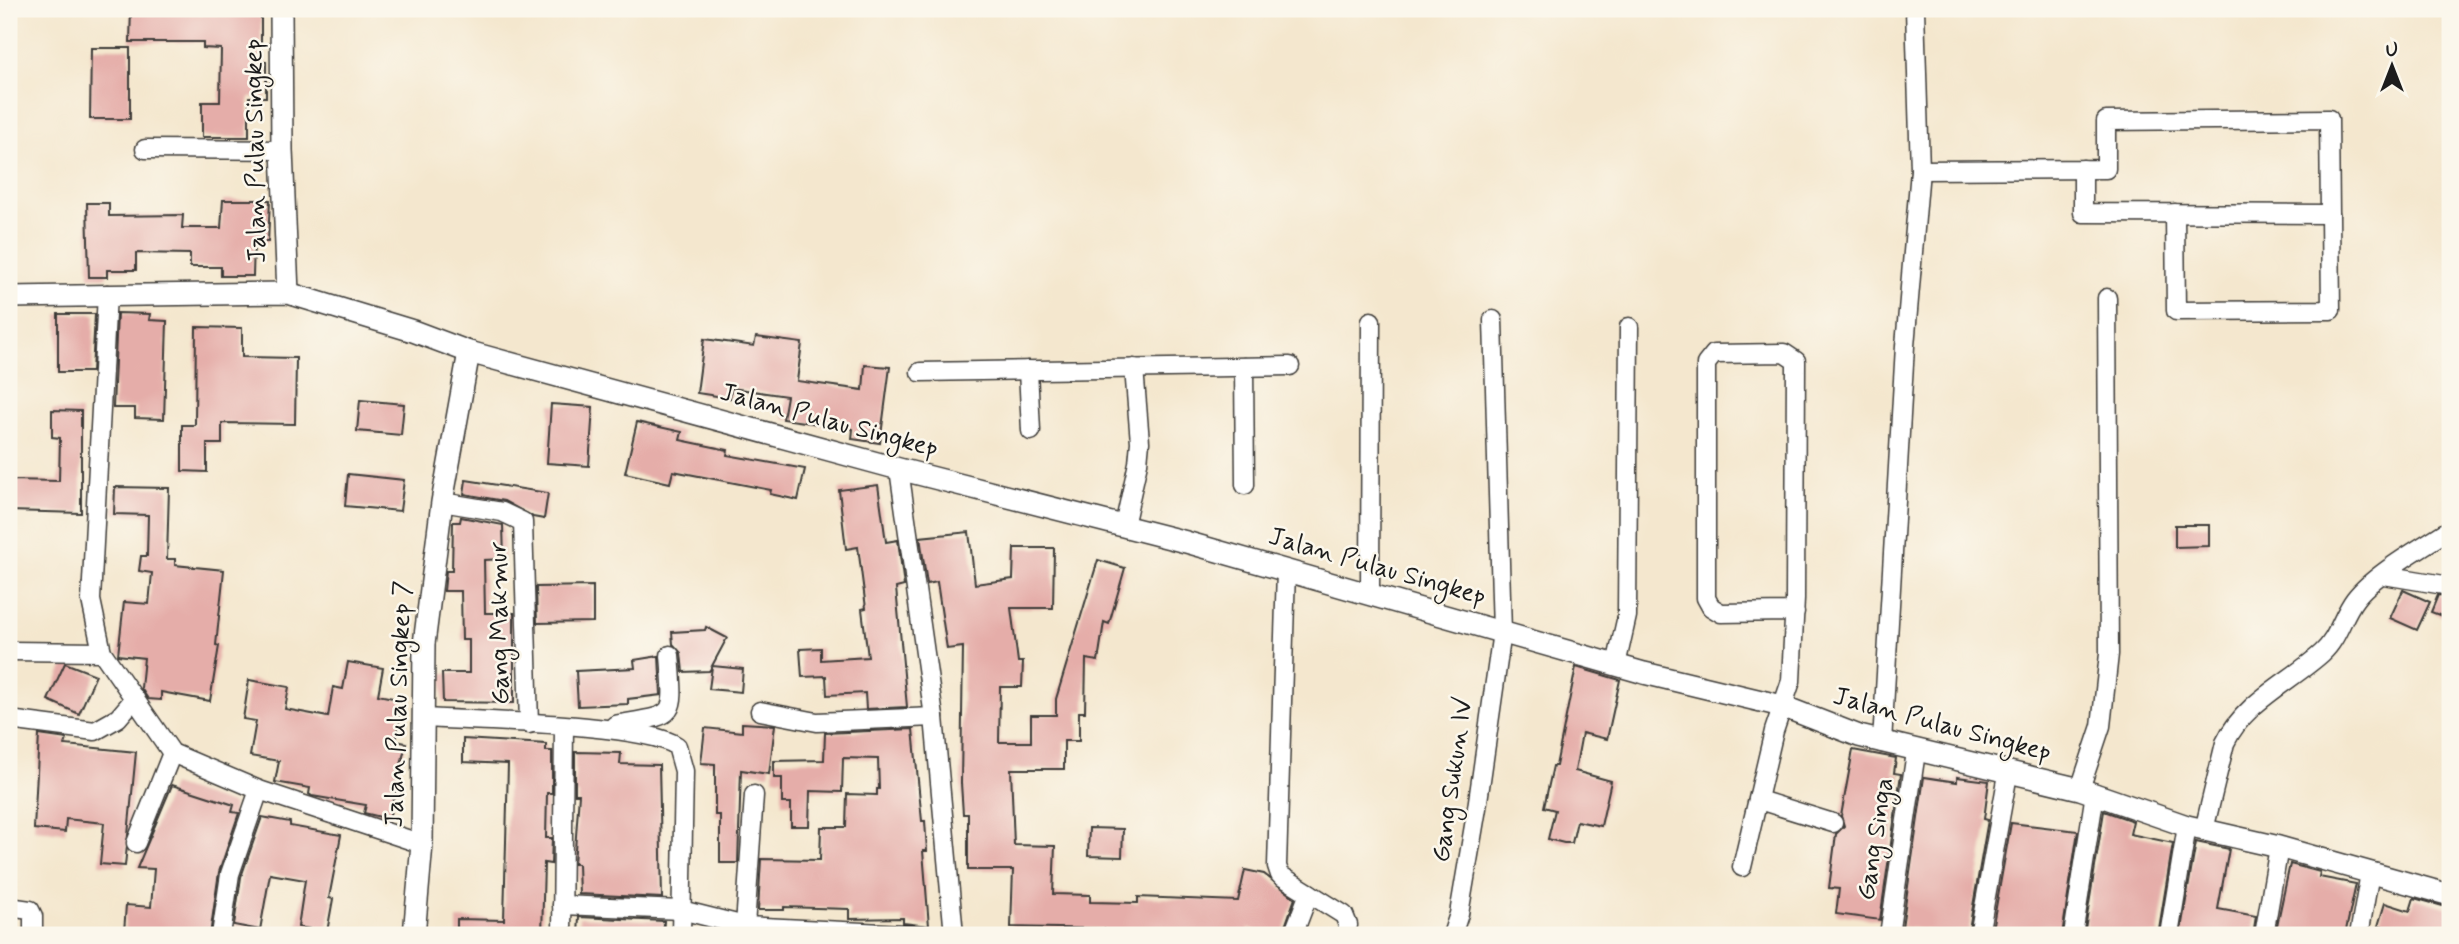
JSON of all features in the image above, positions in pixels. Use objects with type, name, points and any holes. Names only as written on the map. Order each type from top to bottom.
[{"type":"street","name":"Jalan Pulau Singkep","points":[[281,9],[282,150],[288,293]]},
{"type":"street","points":[[1882,743],[1905,346],[1920,170],[1915,9]]},
{"type":"street","points":[[1920,170],[2106,169],[2106,121],[2329,119],[2331,310],[2176,311],[2175,213]]},
{"type":"street","points":[[145,149],[282,150]]},
{"type":"street","points":[[2083,169],[2083,213],[2330,214]]},
{"type":"street","name":"Jalan Pulau Singkep","points":[[9,297],[288,293],[413,331],[469,352],[899,470],[1286,570],[1616,665],[1782,706],[1821,723],[1882,743],[2088,791],[2195,828],[2279,847],[2450,895]]},
{"type":"street","points":[[107,294],[91,600],[102,652],[172,753],[259,790],[422,844]]},
{"type":"street","points":[[2073,935],[2088,791],[2101,726],[2109,654],[2108,298]]},
{"type":"street","name":"Gang Sukun IV","points":[[1452,935],[1473,833],[1502,632],[1493,320]]},
{"type":"street","points":[[1370,595],[1371,321]]},
{"type":"street","points":[[1616,665],[1628,602],[1629,327]]},
{"type":"street","name":"Jalan Pulau Singkep 7","points":[[414,935],[422,844],[424,644],[442,502],[469,352]]},
{"type":"street","points":[[1742,867],[1782,706],[1791,681],[1795,612],[1796,361],[1784,353],[1714,354],[1706,364],[1706,598],[1711,607],[1721,613],[1795,612]]},
{"type":"street","points":[[920,372],[1290,366]]},
{"type":"street","points":[[1244,367],[1245,485]]},
{"type":"street","points":[[1124,526],[1138,463],[1133,368]]},
{"type":"street","points":[[1028,370],[1031,431]]},
{"type":"street","points":[[899,470],[934,717],[954,935]]},
{"type":"street","name":"Gang Makmur","points":[[442,502],[502,512],[523,522],[529,724]]},
{"type":"street","points":[[2169,935],[2195,828],[2231,730],[2259,702],[2323,653],[2357,597],[2450,529]]},
{"type":"street","points":[[1286,570],[1277,866],[1280,875],[1344,915],[1348,925],[1346,935]]},
{"type":"street","points":[[2384,575],[2450,586]]},
{"type":"street","points":[[9,651],[102,652]]},
{"type":"street","points":[[591,729],[664,716],[670,710],[673,696],[670,654]]},
{"type":"street","points":[[9,720],[95,731],[118,718],[135,698]]},
{"type":"street","points":[[760,711],[817,722],[934,717]]},
{"type":"street","points":[[425,718],[564,726],[657,736],[669,741],[681,752],[684,771],[681,935]]},
{"type":"street","points":[[562,935],[564,726]]},
{"type":"street","name":"Gang Singa","points":[[1888,935],[1916,752]]},
{"type":"street","points":[[136,843],[172,753]]},
{"type":"street","points":[[1979,935],[2008,774]]},
{"type":"street","points":[[221,935],[230,874],[259,790]]},
{"type":"street","points":[[745,926],[754,795]]},
{"type":"street","points":[[1759,800],[1833,823]]},
{"type":"street","points":[[2264,935],[2279,847]]},
{"type":"street","points":[[2359,935],[2370,873]]},
{"type":"street","points":[[1293,935],[1309,893]]},
{"type":"street","points":[[562,905],[681,909],[745,926],[923,935]]},
{"type":"street","points":[[9,908],[30,910],[33,916],[33,935]]},
{"type":"building","points":[[131,9],[199,9],[199,14],[261,14],[261,62],[266,62],[266,97],[249,97],[249,137],[202,137],[202,102],[220,102],[221,49],[203,48],[203,42],[130,42]]},
{"type":"building","points":[[91,48],[130,48],[130,119],[90,119]]},
{"type":"building","points":[[223,200],[270,200],[268,242],[254,242],[253,276],[221,276],[221,267],[190,267],[190,254],[136,253],[136,270],[107,270],[107,277],[89,277],[87,203],[109,203],[109,216],[183,215],[182,228],[221,228]]},
{"type":"building","points":[[117,313],[150,314],[149,320],[167,321],[164,419],[135,418],[135,408],[113,408]]},
{"type":"building","points":[[58,314],[95,314],[92,372],[58,372]]},
{"type":"building","points":[[196,327],[242,328],[242,357],[296,358],[295,424],[222,423],[222,444],[207,444],[207,472],[182,471],[182,425],[195,425]]},
{"type":"building","points":[[756,337],[802,343],[797,381],[863,390],[865,365],[890,367],[880,443],[852,439],[853,429],[783,419],[787,396],[731,388],[730,398],[697,393],[704,339],[754,346]]},
{"type":"building","points":[[360,400],[404,404],[401,435],[357,431]]},
{"type":"building","points":[[551,404],[593,407],[589,466],[547,463]]},
{"type":"building","points":[[52,410],[81,411],[81,513],[9,511],[9,480],[59,481],[60,438],[52,437]]},
{"type":"building","points":[[637,422],[682,432],[680,440],[728,450],[727,455],[805,469],[798,500],[770,494],[771,490],[673,471],[670,483],[625,473]]},
{"type":"building","points":[[348,474],[404,480],[400,511],[345,506]]},
{"type":"building","points":[[466,480],[548,493],[544,519],[533,517],[504,501],[464,494]]},
{"type":"building","points":[[878,485],[886,542],[898,540],[904,586],[896,588],[907,707],[866,709],[865,693],[827,695],[826,676],[802,677],[800,649],[821,648],[821,660],[868,657],[862,609],[866,608],[858,547],[846,549],[839,490]]},
{"type":"building","points":[[115,487],[169,488],[167,559],[175,559],[175,565],[224,570],[216,645],[219,646],[210,701],[161,692],[161,700],[148,699],[141,688],[144,658],[118,655],[124,602],[149,604],[152,573],[139,571],[141,556],[147,556],[148,515],[114,514]]},
{"type":"building","points":[[461,517],[503,525],[504,559],[484,560],[485,613],[514,613],[514,703],[443,702],[442,673],[469,673],[469,640],[462,640],[461,591],[444,591],[446,571],[452,571],[453,522],[460,522]]},
{"type":"building","points":[[2175,525],[2209,525],[2209,546],[2175,547]]},
{"type":"building","points":[[969,532],[975,584],[1013,579],[1014,548],[1054,548],[1053,608],[1011,608],[1018,662],[1023,662],[1022,687],[1000,687],[999,742],[1031,742],[1031,715],[1056,715],[1056,699],[1098,560],[1125,568],[1109,624],[1104,622],[1098,661],[1086,659],[1085,712],[1079,712],[1079,741],[1064,741],[1064,769],[1011,769],[1014,845],[1055,846],[1053,894],[1090,895],[1090,902],[1138,903],[1138,897],[1238,901],[1245,870],[1264,874],[1295,898],[1282,935],[1267,935],[1249,928],[1248,935],[1103,935],[1104,929],[1011,927],[1013,870],[968,870],[968,814],[963,814],[961,783],[963,647],[947,649],[937,582],[927,584],[920,537]]},
{"type":"building","points":[[593,586],[593,622],[537,623],[536,587]]},
{"type":"building","points":[[2403,590],[2430,602],[2417,630],[2390,618]]},
{"type":"building","points":[[2438,595],[2450,597],[2450,619],[2431,612]]},
{"type":"building","points":[[706,627],[727,638],[712,666],[743,669],[741,692],[709,689],[712,667],[709,671],[683,672],[681,653],[673,644],[672,632],[705,630]]},
{"type":"building","points":[[659,656],[661,695],[628,699],[628,704],[578,706],[576,671],[635,668],[634,660]]},
{"type":"building","points":[[348,662],[383,668],[378,695],[403,700],[396,741],[406,743],[389,819],[364,813],[366,805],[312,796],[309,794],[310,788],[275,782],[279,761],[250,756],[256,721],[243,719],[249,680],[289,687],[285,709],[328,717],[333,687],[343,689]]},
{"type":"building","points":[[65,663],[96,675],[79,714],[48,700]]},
{"type":"building","points":[[1576,667],[1620,680],[1607,739],[1582,733],[1575,771],[1611,781],[1601,826],[1577,821],[1572,843],[1564,843],[1548,839],[1555,810],[1544,807],[1553,766],[1556,766]]},
{"type":"building","points":[[742,723],[775,725],[769,774],[741,770],[738,863],[720,863],[720,815],[715,815],[715,764],[701,763],[705,728],[742,732]]},
{"type":"building","points":[[913,729],[922,821],[925,821],[927,851],[923,851],[929,926],[903,923],[903,918],[849,919],[849,909],[784,907],[784,910],[758,910],[761,859],[820,860],[821,827],[846,827],[847,794],[877,795],[879,789],[878,759],[843,758],[842,792],[810,791],[809,826],[791,826],[791,803],[782,803],[782,778],[774,778],[774,761],[824,760],[825,733]]},
{"type":"building","points":[[39,735],[67,739],[65,745],[136,752],[125,866],[100,864],[104,823],[66,819],[65,832],[34,829]]},
{"type":"building","points":[[463,739],[546,744],[546,751],[552,751],[552,793],[547,793],[546,838],[552,838],[551,864],[544,863],[542,935],[457,935],[457,919],[504,920],[508,764],[463,762]]},
{"type":"building","points":[[1853,750],[1896,758],[1894,773],[1901,774],[1880,920],[1836,914],[1839,889],[1829,888],[1836,834],[1844,826],[1841,816]]},
{"type":"building","points":[[575,752],[621,753],[620,764],[659,765],[662,898],[579,894],[578,864],[574,864],[579,794],[575,794]]},
{"type":"building","points":[[1924,777],[1957,782],[1957,777],[1989,781],[1984,819],[1988,820],[1968,935],[1933,935],[1934,931],[1902,927]]},
{"type":"building","points":[[172,785],[234,805],[232,812],[239,813],[219,872],[210,935],[124,932],[126,905],[151,907],[154,869],[137,868]]},
{"type":"building","points":[[2104,811],[2133,821],[2130,834],[2173,843],[2158,935],[2084,935]]},
{"type":"building","points":[[262,817],[290,822],[290,826],[341,835],[329,898],[333,899],[327,932],[298,927],[305,880],[270,874],[260,930],[234,925],[241,877]]},
{"type":"building","points":[[2011,823],[2078,831],[2062,935],[1991,935]]},
{"type":"building","points":[[1089,828],[1123,829],[1122,857],[1088,856]]},
{"type":"building","points":[[2196,842],[2229,849],[2218,909],[2256,916],[2253,935],[2180,935]]},
{"type":"building","points":[[2290,864],[2320,872],[2319,877],[2356,884],[2345,935],[2275,935]]},
{"type":"building","points":[[2414,898],[2450,908],[2450,935],[2409,935],[2378,926],[2385,903],[2410,911]]},
{"type":"building","points":[[579,917],[664,921],[663,935],[578,935]]}]
